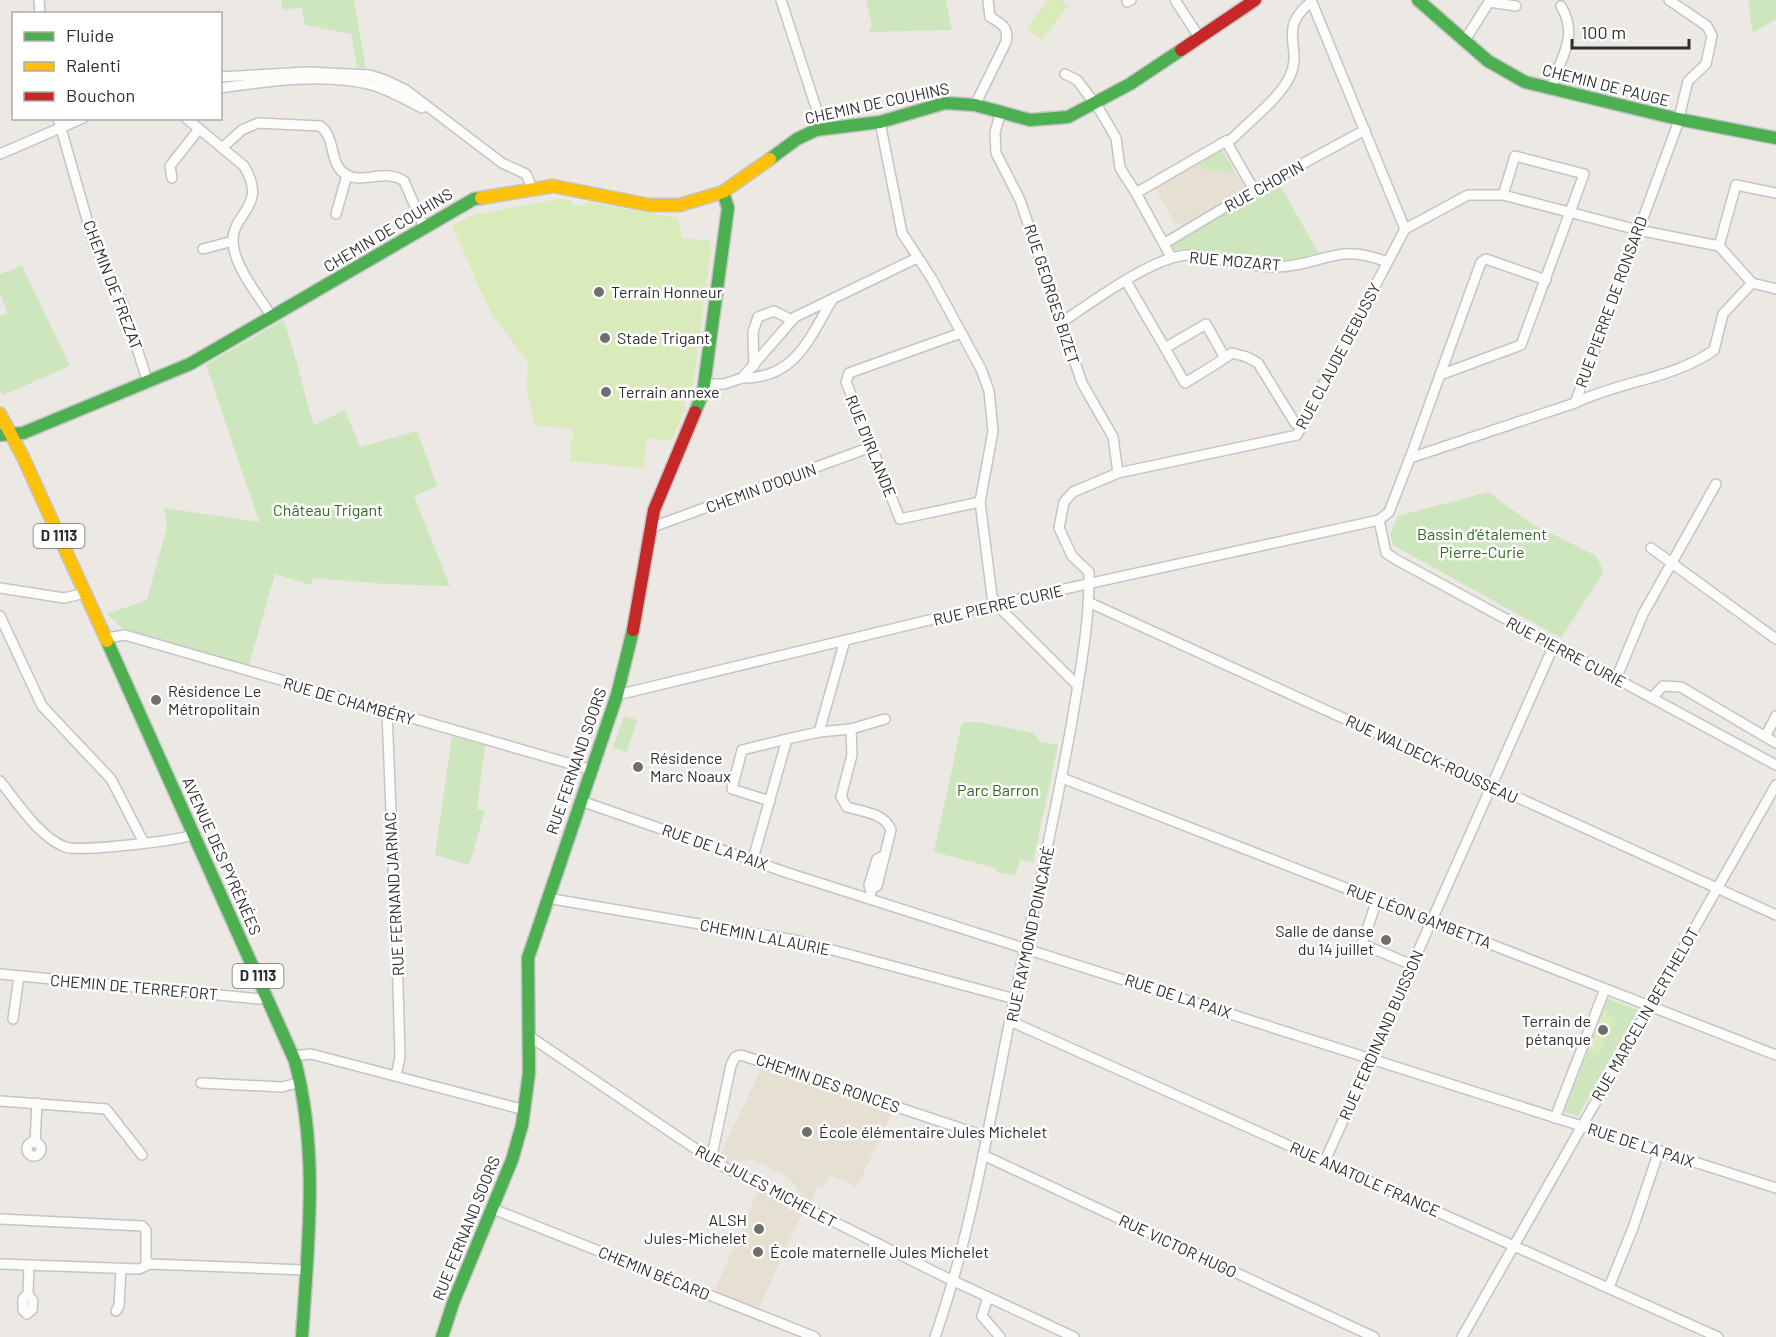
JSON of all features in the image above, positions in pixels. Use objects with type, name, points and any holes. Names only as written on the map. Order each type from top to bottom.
[{"type":"street","points":[[781,0],[823,129]]},
{"type":"street","points":[[975,105],[1006,42],[1008,33],[1004,25],[990,17],[988,0]]},
{"type":"street","points":[[1175,0],[1199,37]]},
{"type":"street","name":"CHEMIN DE COUHINS","points":[[6,435],[23,434],[190,364],[468,201],[532,188],[563,186],[665,206],[696,202],[723,192],[798,139],[823,129],[880,122],[945,103],[975,105],[1024,119],[1055,119],[1074,115],[1095,105],[1255,0]]},
{"type":"street","name":"CHEMIN DE PAUGE","points":[[1418,0],[1504,72],[1551,90],[1678,119],[1776,138]]},
{"type":"street","name":"RUE PIERRE DE RONSARD","points":[[1410,458],[1575,403],[1678,119],[1688,81],[1706,64],[1712,36],[1707,26],[1669,0]]},
{"type":"street","points":[[1136,193],[1232,139],[1283,87],[1294,61],[1292,30],[1294,19],[1311,1],[1405,229],[1468,195],[1503,195],[1638,230],[1719,246],[1752,283],[1776,289]]},
{"type":"street","points":[[1465,40],[1489,2],[1516,6]]},
{"type":"street","points":[[1551,90],[1570,33],[1570,22],[1561,6]]},
{"type":"street","points":[[222,77],[307,72],[370,75],[406,90],[502,163],[526,174],[532,188]]},
{"type":"street","points":[[1065,74],[1077,80],[1116,138],[1120,168],[1171,257]]},
{"type":"street","points":[[222,88],[309,81],[360,83],[382,89],[439,117]]},
{"type":"street","name":"RUE GEORGES BIZET","points":[[1000,112],[995,132],[996,153],[1020,200],[1082,383],[1113,438],[1118,473]]},
{"type":"street","points":[[188,120],[244,166],[254,189],[251,204],[236,230],[233,242],[237,258],[272,317]]},
{"type":"street","points":[[880,122],[900,225],[981,369],[989,391],[993,431],[981,502],[992,596],[996,604],[1078,686]]},
{"type":"street","points":[[0,154],[59,123]]},
{"type":"street","name":"CHEMIN DE FREZAT","points":[[59,123],[94,244],[123,304],[148,383]]},
{"type":"street","points":[[223,147],[242,130],[258,123],[315,124],[328,132],[339,168],[347,176],[391,175],[401,178],[407,185],[424,228]]},
{"type":"street","points":[[172,178],[170,166],[199,129]]},
{"type":"street","name":"RUE CHOPIN","points":[[1165,243],[1254,190],[1365,130]]},
{"type":"street","points":[[1226,141],[1254,190]]},
{"type":"street","points":[[1440,375],[1521,345],[1584,174],[1515,156],[1503,195]]},
{"type":"street","points":[[336,214],[347,176]]},
{"type":"street","points":[[1719,246],[1736,185],[1776,193]]},
{"type":"street","name":"RUE FERNAND SOORS","points":[[442,1337],[515,1154],[525,1110],[529,1036],[527,964],[547,898],[617,695],[636,619],[655,505],[698,409],[705,384],[728,208],[723,192]]},
{"type":"street","name":"RUE CLAUDE DEBUSSY","points":[[1089,585],[1089,572],[1072,556],[1059,528],[1064,502],[1073,492],[1118,473],[1297,435],[1405,229]]},
{"type":"street","points":[[203,249],[233,242]]},
{"type":"street","name":"RUE MOZART","points":[[1062,322],[1126,281],[1171,257],[1189,255],[1275,267],[1309,262],[1345,252],[1367,254],[1387,262]]},
{"type":"street","points":[[742,378],[792,320],[917,258]]},
{"type":"street","points":[[1410,458],[1481,262],[1486,259],[1546,280]]},
{"type":"street","points":[[1126,281],[1185,383],[1232,353],[1247,357],[1258,363],[1295,423],[1301,427]]},
{"type":"street","points":[[1575,403],[1598,391],[1696,364],[1714,350],[1723,314],[1752,283]]},
{"type":"street","points":[[705,384],[724,384],[767,374],[794,362],[832,300]]},
{"type":"street","points":[[754,366],[753,332],[758,317],[774,310],[792,320]]},
{"type":"street","points":[[1165,348],[1206,324],[1225,358]]},
{"type":"street","name":"RUE D'IRLANDE","points":[[961,333],[849,373],[846,382],[900,519],[981,502]]},
{"type":"street","name":"AVENUE DES PYRÉNÉES","points":[[0,414],[6,435],[106,638],[294,1056],[301,1082],[311,1152],[302,1337]]},
{"type":"street","name":"CHEMIN D'OQUIN","points":[[650,528],[871,447]]},
{"type":"street","name":"RUE PIERRE CURIE","points":[[617,695],[996,604],[1379,520],[1389,512],[1410,458]]},
{"type":"street","points":[[1616,679],[1643,614],[1716,484]]},
{"type":"street","name":"RUE PIERRE CURIE","points":[[1379,520],[1386,553],[1395,559],[1776,765]]},
{"type":"street","points":[[1652,548],[1776,639]]},
{"type":"street","name":"RUE RAYMOND POINCARÉ","points":[[935,1337],[953,1281],[983,1155],[1062,778],[1078,686],[1089,585]]},
{"type":"street","points":[[0,588],[64,598],[85,593]]},
{"type":"street","name":"RUE WALDECK-ROUSSEAU","points":[[1088,602],[1486,781],[1492,786],[1776,915]]},
{"type":"street","points":[[0,616],[42,706],[111,779],[144,843]]},
{"type":"street","name":"RUE DE CHAMBÉRY","points":[[106,638],[124,635],[592,770]]},
{"type":"street","points":[[819,732],[845,640]]},
{"type":"street","name":"RUE FERDINAND BUISSON","points":[[1325,1161],[1554,645]]},
{"type":"street","points":[[1652,698],[1663,686],[1681,687],[1766,735],[1776,743]]},
{"type":"street","name":"RUE FERNAND JARNAC","points":[[387,712],[400,1057],[396,1076]]},
{"type":"street","points":[[1766,735],[1776,716]]},
{"type":"street","points":[[770,801],[732,789],[742,750],[819,732],[851,729],[885,719]]},
{"type":"street","points":[[851,729],[852,755],[841,797],[847,807],[880,817],[888,823],[891,830],[883,856],[877,859],[869,885],[870,894]]},
{"type":"street","points":[[753,859],[787,739]]},
{"type":"street","name":"RUE LÉON GAMBETTA","points":[[1062,778],[1776,1055]]},
{"type":"street","points":[[0,781],[45,835],[67,848],[144,843],[194,834]]},
{"type":"street","name":"RUE MARCELIN BERTHELOT","points":[[1462,1337],[1776,785]]},
{"type":"street","name":"RUE DE LA PAIX","points":[[581,801],[753,859],[870,894],[1026,947],[1776,1188]]},
{"type":"street","name":"CHEMIN LALAURIE","points":[[547,898],[792,939],[1014,999]]},
{"type":"street","points":[[1377,900],[1362,944],[1412,965]]},
{"type":"street","name":"CHEMIN DE TERREFORT","points":[[0,974],[260,999],[268,997]]},
{"type":"street","points":[[13,1019],[19,976]]},
{"type":"street","points":[[1555,1118],[1605,989]]},
{"type":"street","name":"RUE ANATOLE FRANCE","points":[[1012,1022],[1718,1337]]},
{"type":"street","name":"RUE JULES MICHELET","points":[[529,1036],[711,1160],[953,1281],[1074,1337]]},
{"type":"street","points":[[294,1056],[311,1053],[525,1110]]},
{"type":"street","name":"CHEMIN DES RONCES","points":[[711,1160],[731,1065],[735,1057],[741,1055],[987,1137]]},
{"type":"street","points":[[201,1083],[282,1087],[301,1082]]},
{"type":"street","points":[[0,1101],[106,1109],[142,1155]]},
{"type":"street","points":[[35,1143],[37,1103]]},
{"type":"street","points":[[1609,1287],[1633,1228],[1659,1151]]},
{"type":"street","name":"RUE VICTOR HUGO","points":[[983,1155],[1374,1337]]},
{"type":"street","name":"CHEMIN BÉCARD","points":[[493,1209],[815,1337]]},
{"type":"street","points":[[0,1219],[142,1226],[146,1230],[146,1261],[150,1264]]},
{"type":"street","points":[[0,1264],[139,1269],[150,1264],[305,1270]]},
{"type":"street","points":[[28,1294],[29,1265]]},
{"type":"street","points":[[116,1311],[119,1306],[121,1269]]},
{"type":"street","points":[[988,1297],[982,1316],[1000,1337]]},
{"type":"shaded area","points":[[1222,149],[1246,190],[1186,225],[1175,224],[1155,187]]},
{"type":"shaded area","name":"École élémentaire Jules Michelet","points":[[762,1068],[893,1111],[857,1187],[830,1175],[823,1188],[818,1186],[810,1206],[805,1203],[791,1179],[753,1160],[725,1162],[720,1154]]},
{"type":"shaded area","name":"École maternelle Jules Michelet","points":[[758,1191],[802,1213],[758,1310],[714,1292]]},
{"type":"green space","points":[[281,0],[354,0],[366,69],[357,67],[351,34],[305,25],[302,7],[283,10]]},
{"type":"green space","points":[[866,0],[946,0],[952,30],[869,32],[872,24]]},
{"type":"green space","points":[[1048,0],[1061,0],[1068,5],[1042,40],[1027,28]]},
{"type":"green space","points":[[1748,0],[1776,0],[1776,19],[1753,33]]},
{"type":"green space","points":[[1222,151],[1233,170],[1228,172],[1202,169],[1199,164]]},
{"type":"green space","points":[[1279,183],[1319,254],[1283,261],[1265,260],[1193,250],[1175,250],[1170,242]]},
{"type":"green space","name":"Stade Trigant","points":[[558,199],[570,200],[572,205],[583,206],[587,202],[678,218],[682,238],[710,241],[711,250],[692,391],[683,404],[686,407],[671,441],[647,438],[643,468],[570,461],[573,429],[535,425],[527,393],[528,362],[492,315],[452,226],[474,215]]},
{"type":"green space","points":[[22,266],[70,366],[3,395],[0,389],[0,316],[7,313],[0,292],[0,274]]},
{"type":"green space","name":"Château Trigant","points":[[283,320],[314,425],[345,410],[360,447],[417,431],[437,486],[414,496],[450,586],[313,578],[311,585],[275,574],[249,665],[122,628],[107,614],[147,600],[167,527],[164,508],[259,522],[206,365]]},
{"type":"green space","name":"Bassin d'étalement Pierre-Curie","points":[[1488,492],[1529,522],[1596,556],[1604,572],[1561,638],[1393,545],[1390,535],[1398,516]]},
{"type":"green space","points":[[624,716],[637,720],[627,752],[613,748]]},
{"type":"green space","name":"Parc Barron","points":[[962,722],[980,722],[1033,733],[1041,742],[1058,745],[1033,862],[1020,860],[1015,876],[996,872],[996,868],[934,852]]},
{"type":"green space","points":[[452,736],[485,745],[477,809],[485,811],[469,865],[435,855]]},
{"type":"green space","points":[[1608,999],[1638,1010],[1578,1116],[1564,1112]]},
{"type":"green space","name":"Terrain de pétanque","points":[[1607,1010],[1615,1018],[1603,1043],[1602,1051],[1593,1054],[1589,1049],[1603,1013]]},
{"type":"traffic: fast","points":[[1418,0],[1488,61],[1525,82],[1678,119],[1776,138]]},
{"type":"traffic: fast","points":[[770,159],[797,139],[816,130],[880,122],[945,103],[975,105],[1030,120],[1068,117],[1130,84],[1181,50]]},
{"type":"traffic: fast","points":[[695,412],[703,393],[728,208],[723,192]]},
{"type":"traffic: fast","points":[[0,435],[23,433],[190,364],[474,199],[481,198]]},
{"type":"traffic: fast","points":[[442,1337],[453,1303],[512,1160],[522,1125],[529,1073],[528,958],[617,695],[633,630]]},
{"type":"traffic: fast","points":[[107,641],[295,1061],[307,1130],[310,1199],[302,1337]]},
{"type":"traffic: slow","points":[[481,198],[553,186],[649,205],[680,205],[723,192],[770,159]]},
{"type":"traffic: slow","points":[[0,414],[22,455],[107,641]]},
{"type":"traffic: jam","points":[[1181,50],[1255,0]]},
{"type":"traffic: jam","points":[[633,630],[654,510],[695,412]]},
{"type":"place","name":"Terrain Honneur","points":[[599,292]]},
{"type":"place","name":"Stade Trigant","points":[[605,338]]},
{"type":"place","name":"Terrain annexe","points":[[606,392]]},
{"type":"place","name":"Résidence Le Métropolitain","points":[[156,700]]},
{"type":"place","name":"Résidence Marc Noaux","points":[[638,767]]},
{"type":"place","name":"Salle de danse du 14 juillet","points":[[1386,940]]},
{"type":"place","name":"Terrain de pétanque","points":[[1603,1030]]},
{"type":"place","name":"École élémentaire Jules Michelet","points":[[807,1132]]},
{"type":"place","name":"ALSH Jules-Michelet","points":[[759,1229]]},
{"type":"place","name":"École maternelle Jules Michelet","points":[[758,1252]]}]
